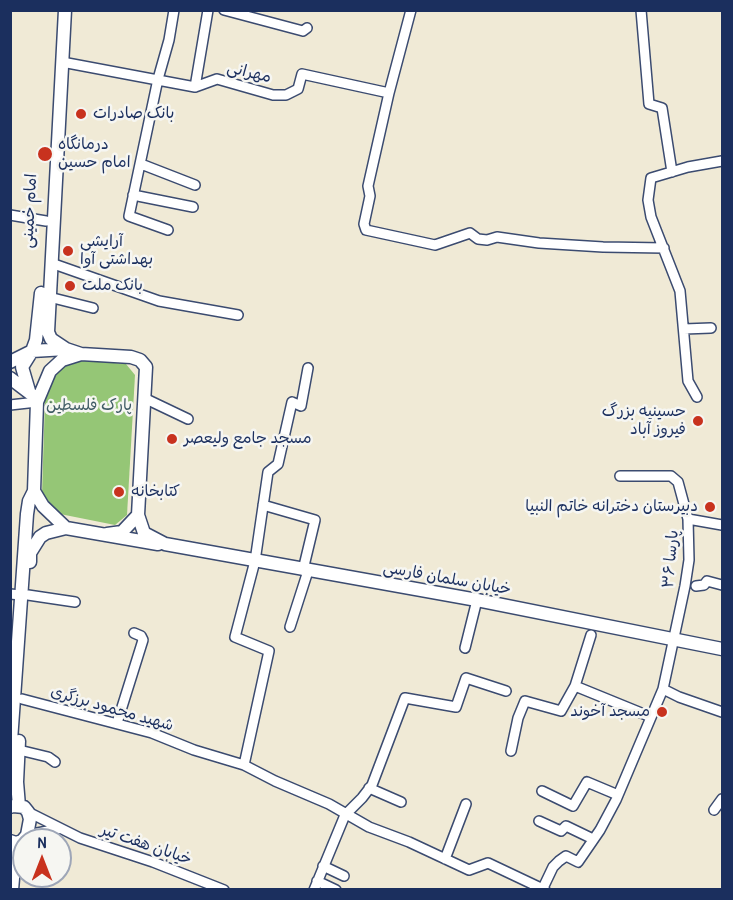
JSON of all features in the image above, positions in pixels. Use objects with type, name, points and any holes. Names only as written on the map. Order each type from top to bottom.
[{"type":"main road","name":"امام خمینی","points":[[29,391],[22,367],[34,346],[41,304],[58,10]]},
{"type":"main road","name":"امام خمینی","points":[[66,10],[48,332],[51,339],[66,349]]},
{"type":"main road","points":[[10,362],[34,346],[66,349],[81,354],[131,357],[140,360],[146,367],[138,515],[144,533],[165,544]]},
{"type":"main road","points":[[28,828],[30,819],[19,808],[15,752],[14,644],[27,514],[29,501],[34,491],[37,402],[50,371],[62,360],[81,354]]},
{"type":"main road","points":[[10,378],[29,391],[37,402]]},
{"type":"main road","points":[[34,491],[43,506],[66,528]]},
{"type":"main road","points":[[101,535],[122,532],[138,515]]},
{"type":"main road","points":[[15,752],[22,699],[20,595],[30,553],[40,537],[46,533],[66,528]]},
{"type":"main road","name":"خیابان سلمان فارسی","points":[[66,528],[477,600],[723,649]]},
{"type":"street","points":[[168,230],[129,216],[174,10]]},
{"type":"street","points":[[195,87],[208,10]]},
{"type":"street","points":[[224,10],[303,31],[307,28]]},
{"type":"street","points":[[411,10],[388,93],[368,186],[370,196],[364,224],[366,230],[435,245],[470,233],[478,239],[487,240],[497,237],[603,248],[664,248]]},
{"type":"street","points":[[641,10],[650,104],[662,108],[672,172]]},
{"type":"street","name":"مهرانی","points":[[62,62],[195,87],[217,80],[273,95],[286,95],[298,89],[302,74],[388,93]]},
{"type":"street","points":[[697,397],[688,381],[680,291],[651,217],[648,200],[651,178],[723,161]]},
{"type":"street","points":[[141,164],[195,185]]},
{"type":"street","points":[[133,195],[194,207]]},
{"type":"street","points":[[10,215],[46,221]]},
{"type":"street","points":[[51,263],[159,301],[238,315]]},
{"type":"street","points":[[49,297],[93,308]]},
{"type":"street","points":[[684,329],[711,328]]},
{"type":"street","points":[[243,765],[269,651],[235,637],[255,561],[268,472],[278,464],[292,402],[301,406],[308,368]]},
{"type":"street","points":[[144,398],[188,419]]},
{"type":"street","points":[[10,405],[37,402]]},
{"type":"street","name":"پارسا ۳۶","points":[[544,889],[553,867],[566,856],[578,862],[618,795],[663,689],[689,560],[688,519],[678,482],[671,476],[620,476]]},
{"type":"street","points":[[263,505],[315,520],[290,627]]},
{"type":"street","points":[[688,519],[723,525]]},
{"type":"street","points":[[696,586],[704,585],[707,581],[723,585]]},
{"type":"street","points":[[20,595],[75,602]]},
{"type":"street","points":[[465,648],[477,600]]},
{"type":"street","points":[[117,723],[143,640],[141,636],[134,633]]},
{"type":"street","points":[[511,751],[518,718],[525,701],[561,711],[575,686],[591,634]]},
{"type":"street","points":[[336,890],[316,885],[348,816],[369,788],[405,698],[456,707],[466,678],[506,691]]},
{"type":"street","points":[[575,686],[651,717]]},
{"type":"street","points":[[663,689],[723,712]]},
{"type":"street","name":"شهید محمود برزگری","points":[[22,699],[152,733],[194,750],[243,765],[328,804],[369,828],[409,842],[469,870],[488,862],[544,889]]},
{"type":"street","points":[[15,752],[48,758],[55,762]]},
{"type":"street","points":[[542,791],[573,806],[587,782],[618,795]]},
{"type":"street","points":[[369,788],[401,802]]},
{"type":"street","points":[[714,810],[723,799]]},
{"type":"street","points":[[445,859],[466,804]]},
{"type":"street","name":"خیابان هفت تیر","points":[[19,808],[56,828]]},
{"type":"street","points":[[539,821],[561,831],[566,826],[593,839]]},
{"type":"street","name":"خیابان هفت تیر","points":[[72,834],[224,890]]},
{"type":"street","points":[[323,866],[344,876]]},
{"type":"green space","name":"پارک فلسطین","points":[[66,359],[126,364],[135,375],[127,515],[115,525],[60,514],[42,494],[45,400],[53,372]]},
{"type":"place","name":"بانک صادرات","points":[[81,114]]},
{"type":"place","name":"درمانگاه امام حسین","points":[[45,154]]},
{"type":"place","name":"آرایشی بهداشتی آوا","points":[[68,251]]},
{"type":"place","name":"بانک ملت","points":[[70,286]]},
{"type":"place","name":"حسینیه بزرگ فیروز آباد","points":[[698,421]]},
{"type":"place","name":"مسجد جامع ولیعصر","points":[[172,439]]},
{"type":"place","name":"کتابخانه","points":[[119,492]]},
{"type":"place","name":"دبیرستان دخترانه خاتم النبیا","points":[[710,507]]},
{"type":"place","name":"مسجد آخوند","points":[[662,712]]}]
